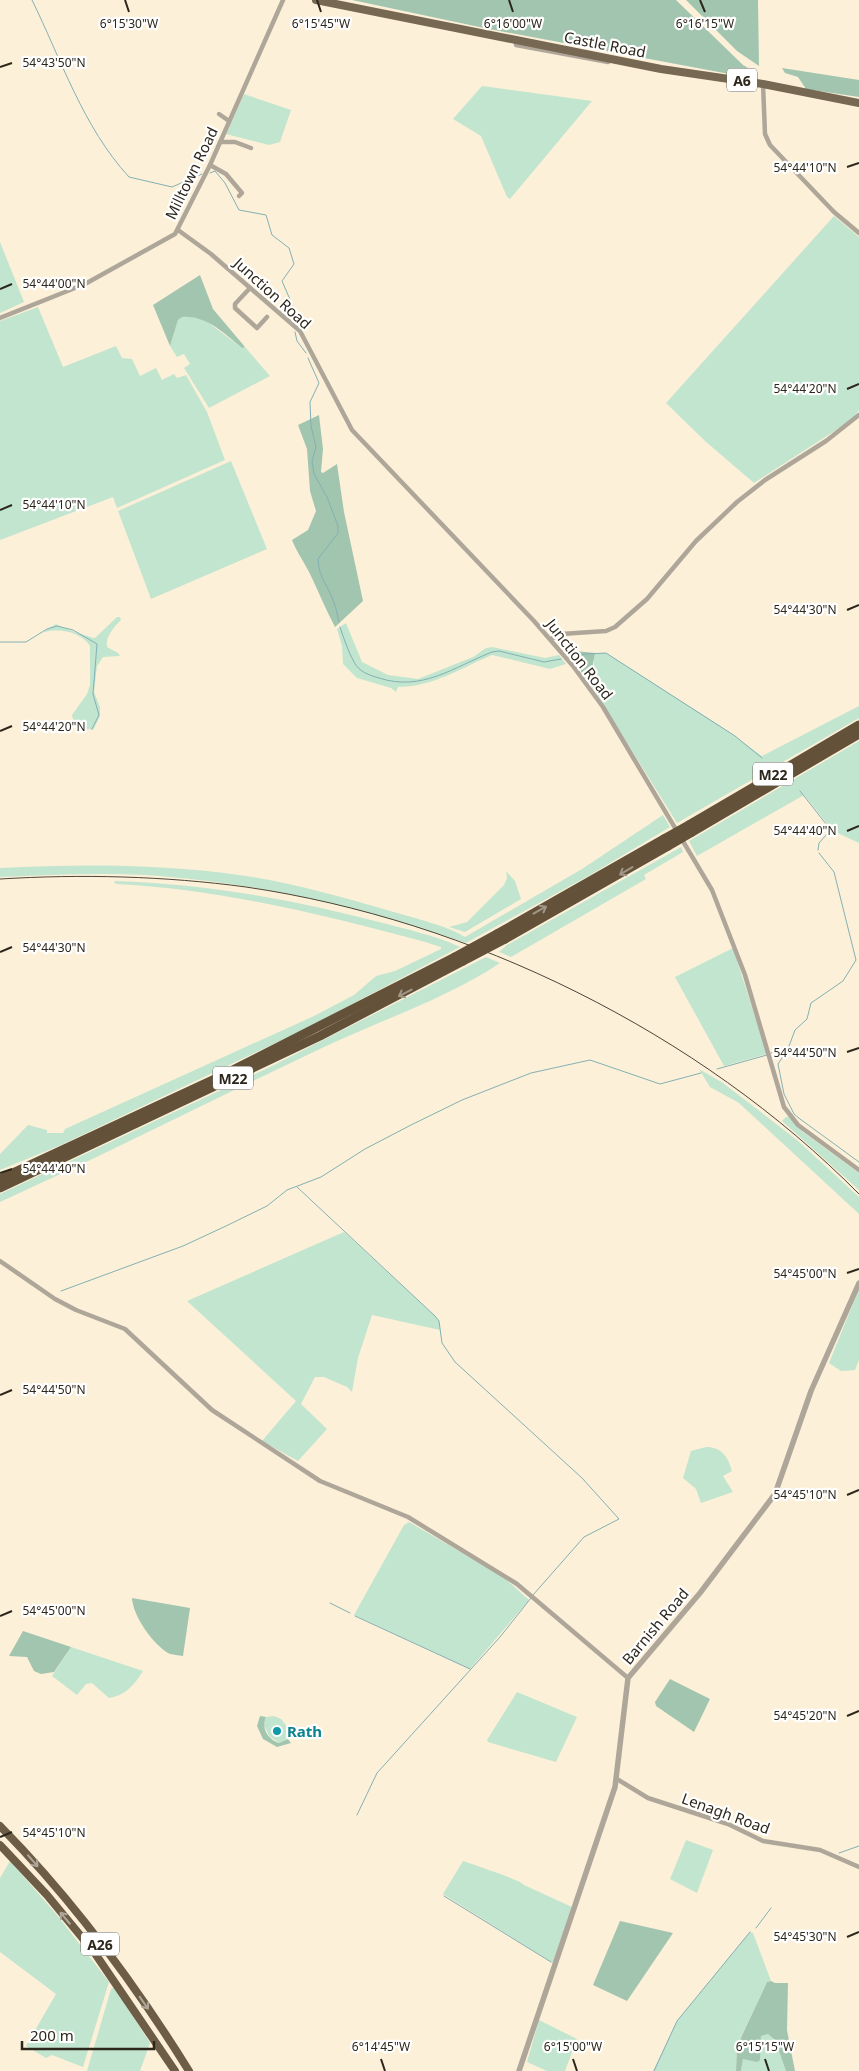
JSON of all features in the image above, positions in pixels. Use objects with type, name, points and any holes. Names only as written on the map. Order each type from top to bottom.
[{"type":"highway","name":"M22","points":[[0,1188],[224,1083],[459,959],[666,843],[859,725]]},
{"type":"highway","name":"M22","points":[[691,828],[859,734]]},
{"type":"highway","name":"M22","points":[[0,1179],[228,1072],[459,959]]},
{"type":"highway","name":"A26","points":[[0,1826],[37,1866],[96,1938],[175,2071]]},
{"type":"highway","name":"A26","points":[[0,1844],[120,1979],[189,2071]]},
{"type":"main road","name":"Castle Road","points":[[316,0],[516,40],[534,46],[587,57],[610,59],[763,84],[859,103]]},
{"type":"street","name":"Milltown Road","points":[[0,318],[85,284],[164,242],[178,230],[210,165],[283,0]]},
{"type":"street","points":[[763,84],[765,136],[770,145],[834,212],[859,233]]},
{"type":"street","points":[[219,114],[230,121]]},
{"type":"street","points":[[220,142],[251,148]]},
{"type":"street","points":[[210,165],[228,176],[242,193],[239,196]]},
{"type":"street","name":"Junction Road","points":[[178,230],[300,331],[352,430],[551,639],[603,707],[708,883],[739,957],[769,1050],[782,1102],[801,1128],[859,1170]]},
{"type":"street","points":[[250,288],[234,306],[261,332]]},
{"type":"street","points":[[257,328],[267,316]]},
{"type":"street","points":[[551,639],[561,634],[606,631],[614,627],[646,599],[696,540],[737,502],[765,480],[826,441],[859,415]]},
{"type":"street","points":[[0,1261],[55,1299],[76,1310],[122,1327],[212,1410],[320,1481],[408,1517],[498,1570],[532,1596],[628,1678]]},
{"type":"street","name":"Barnish Road","points":[[518,2071],[617,1779],[628,1678],[702,1590],[775,1494],[811,1391],[859,1283]]},
{"type":"street","name":"Lenagh Road","points":[[617,1779],[648,1798],[728,1824],[763,1840],[822,1851],[859,1867]]},
{"type":"green space","points":[[352,0],[676,0],[743,65],[755,72],[756,79],[484,28]]},
{"type":"green space","points":[[686,0],[758,0],[759,66],[737,51]]},
{"type":"green space","points":[[782,68],[859,80],[859,97],[806,89],[798,77],[785,73]]},
{"type":"green space","points":[[482,86],[592,101],[510,199],[507,197],[481,136],[453,119]]},
{"type":"green space","points":[[244,94],[291,110],[280,142],[269,145],[226,134]]},
{"type":"green space","points":[[834,216],[859,237],[859,410],[853,419],[754,483],[705,441],[666,403]]},
{"type":"green space","points":[[0,242],[24,302],[0,313]]},
{"type":"green space","points":[[200,275],[213,309],[245,347],[242,348],[215,326],[191,317],[182,317],[178,320],[170,346],[153,305]]},
{"type":"green space","points":[[38,307],[63,367],[116,346],[122,358],[132,359],[140,376],[156,368],[162,380],[174,374],[177,378],[186,375],[207,412],[225,460],[117,508],[113,497],[0,540],[0,321]]},
{"type":"green space","points":[[188,316],[205,320],[242,348],[245,347],[270,376],[209,408],[184,368],[190,364],[184,354],[177,357],[170,346],[178,320]]},
{"type":"green space","points":[[319,415],[323,449],[321,472],[323,473],[337,464],[344,512],[363,601],[335,627],[309,571],[292,540],[308,530],[316,511],[310,491],[307,449],[298,425]]},
{"type":"green space","points":[[231,461],[267,549],[151,599],[118,511]]},
{"type":"green space","points":[[117,617],[120,617],[121,620],[109,636],[107,647],[120,656],[103,657],[97,666],[94,692],[100,707],[100,716],[93,730],[83,728],[74,724],[72,715],[87,694],[90,685],[90,646],[81,637],[70,632],[44,631],[56,624],[95,638]]},
{"type":"green space","points":[[346,623],[362,662],[388,675],[418,679],[473,657],[486,648],[492,647],[545,658],[559,655],[566,664],[550,669],[492,655],[424,684],[398,687],[396,692],[391,688],[357,678],[343,664],[342,646],[337,629]]},
{"type":"green space","points":[[576,651],[595,653],[593,664],[595,683],[592,687],[568,653]]},
{"type":"green space","points":[[595,653],[606,653],[722,727],[762,756],[859,706],[859,718],[677,823],[592,687]]},
{"type":"green space","points":[[859,741],[859,843],[833,831],[804,795],[697,856],[689,841]]},
{"type":"green space","points":[[663,815],[670,827],[590,875],[466,943],[353,909],[238,885],[159,876],[119,874],[0,877],[0,868],[60,866],[150,867],[209,871],[295,885],[439,925],[465,937],[582,869]]},
{"type":"green space","points":[[681,847],[683,852],[644,875],[646,879],[511,957],[499,952],[507,945]]},
{"type":"green space","points":[[506,871],[515,881],[521,899],[465,932],[449,927],[467,922],[504,885],[507,878]]},
{"type":"green space","points":[[115,881],[215,889],[314,906],[409,930],[460,947],[307,1028],[61,1145],[0,1170],[0,1154],[28,1125],[47,1130],[47,1133],[63,1133],[65,1129],[314,1016],[354,995],[376,976],[395,971],[441,949],[441,947],[387,932],[272,905],[194,891],[116,884]]},
{"type":"green space","points":[[733,948],[767,1054],[724,1066],[675,977]]},
{"type":"green space","points":[[486,957],[500,963],[458,988],[322,1048],[0,1202],[0,1194],[274,1065]]},
{"type":"green space","points":[[699,1069],[723,1083],[797,1140],[859,1197],[859,1214],[739,1103],[710,1087]]},
{"type":"green space","points":[[789,1117],[803,1132],[859,1173],[859,1190],[782,1121]]},
{"type":"green space","points":[[344,1232],[435,1316],[439,1321],[440,1330],[372,1315],[358,1358],[352,1392],[347,1387],[324,1377],[315,1377],[301,1404],[327,1429],[298,1461],[262,1441],[296,1401],[187,1301]]},
{"type":"green space","points":[[859,1289],[859,1360],[855,1370],[841,1371],[829,1363]]},
{"type":"green space","points":[[712,1447],[720,1451],[726,1457],[732,1471],[723,1476],[733,1492],[701,1503],[696,1489],[683,1478],[691,1451]]},
{"type":"green space","points":[[409,1522],[502,1576],[529,1600],[470,1669],[354,1615],[404,1525]]},
{"type":"green space","points":[[132,1598],[190,1608],[183,1656],[168,1653],[156,1643],[140,1621]]},
{"type":"green space","points":[[23,1631],[71,1647],[54,1672],[41,1674],[34,1671],[27,1657],[9,1656]]},
{"type":"green space","points":[[71,1647],[143,1671],[129,1689],[115,1697],[109,1698],[92,1683],[86,1684],[77,1695],[52,1676]]},
{"type":"green space","points":[[670,1679],[710,1699],[694,1732],[656,1706],[655,1702]]},
{"type":"green space","points":[[517,1692],[577,1717],[556,1762],[488,1742],[487,1740]]},
{"type":"green space","points":[[260,1716],[266,1717],[264,1726],[266,1733],[272,1739],[279,1743],[288,1739],[291,1743],[277,1747],[263,1739],[257,1726]]},
{"type":"green space","points":[[274,1716],[281,1719],[289,1729],[288,1739],[279,1743],[269,1736],[264,1725],[266,1717]]},
{"type":"green space","points":[[686,1840],[713,1850],[697,1893],[670,1879]]},
{"type":"green space","points":[[10,1861],[57,1915],[109,1982],[83,2067],[52,2055],[46,2058],[26,2046],[56,1994],[0,1952],[0,1878]]},
{"type":"green space","points":[[463,1861],[515,1880],[572,1907],[553,1963],[443,1894]]},
{"type":"green space","points":[[620,1921],[673,1933],[627,2001],[593,1985]]},
{"type":"green space","points":[[750,1932],[753,1933],[771,1981],[767,1982],[737,2045],[736,2071],[653,2071],[677,2021]]},
{"type":"green space","points":[[767,1982],[775,1983],[788,1983],[787,2030],[795,2071],[786,2071],[775,2040],[768,2034],[761,2036],[760,2060],[757,2062],[743,2059],[741,2071],[736,2071],[737,2046]]},
{"type":"green space","points":[[114,1987],[150,2043],[140,2071],[87,2071],[111,1989]]},
{"type":"green space","points":[[539,2020],[577,2039],[565,2071],[547,2071],[527,2062]]},
{"type":"green space","points":[[768,2034],[775,2040],[786,2071],[741,2071],[743,2059],[750,2059],[761,2045],[761,2036]]},
{"type":"waterway","points":[[32,0],[86,115],[99,137],[129,177],[172,187],[202,174]]},
{"type":"waterway","points":[[210,173],[215,171],[225,183],[239,210],[266,215],[272,235],[289,248],[294,264],[282,281],[295,311],[296,322]]},
{"type":"waterway","points":[[295,332],[297,341],[306,353]]},
{"type":"waterway","points":[[308,358],[319,383],[310,402],[311,426],[316,447],[312,461],[314,474],[327,497],[338,526],[338,533],[318,559],[322,577],[335,605],[339,622]]},
{"type":"waterway","points":[[0,642],[26,642],[47,629],[57,626],[73,630],[97,644],[93,694],[99,715],[92,729]]},
{"type":"waterway","points":[[340,627],[350,654],[359,668],[372,676],[395,682],[424,680],[451,671],[492,652],[499,651],[544,662],[561,659]]},
{"type":"waterway","points":[[568,655],[606,653],[735,736],[762,758]]},
{"type":"waterway","points":[[800,791],[826,824],[828,833],[819,843],[818,850]]},
{"type":"waterway","points":[[819,853],[834,872],[856,960],[843,981],[811,1003],[807,1019],[795,1030],[788,1049],[778,1064],[784,1094],[794,1114],[859,1162]]},
{"type":"waterway","points":[[771,1053],[788,1047]]},
{"type":"waterway","points":[[717,1069],[767,1055]]},
{"type":"waterway","points":[[61,1291],[183,1246],[267,1206],[287,1190],[321,1177],[365,1149],[411,1125],[462,1100],[531,1073],[590,1060],[660,1084],[701,1073]]},
{"type":"waterway","points":[[297,1187],[435,1316],[439,1321],[442,1343],[455,1362],[582,1478],[619,1519],[584,1537],[533,1595]]},
{"type":"waterway","points":[[357,1815],[377,1773],[500,1637],[531,1598]]},
{"type":"waterway","points":[[330,1603],[350,1613]]},
{"type":"waterway","points":[[355,1616],[470,1669]]},
{"type":"waterway","points":[[839,1853],[859,1846]]},
{"type":"waterway","points":[[444,1896],[551,1962]]},
{"type":"waterway","points":[[756,1928],[771,1908]]},
{"type":"waterway","points":[[654,2071],[677,2021],[750,1932]]},
{"type":"railway","points":[[0,879],[62,877],[154,878],[246,887],[330,903],[414,926],[497,956],[577,992],[654,1034],[727,1082],[796,1136],[859,1194]]},
{"type":"place","name":"Rath","points":[[277,1731]]}]
